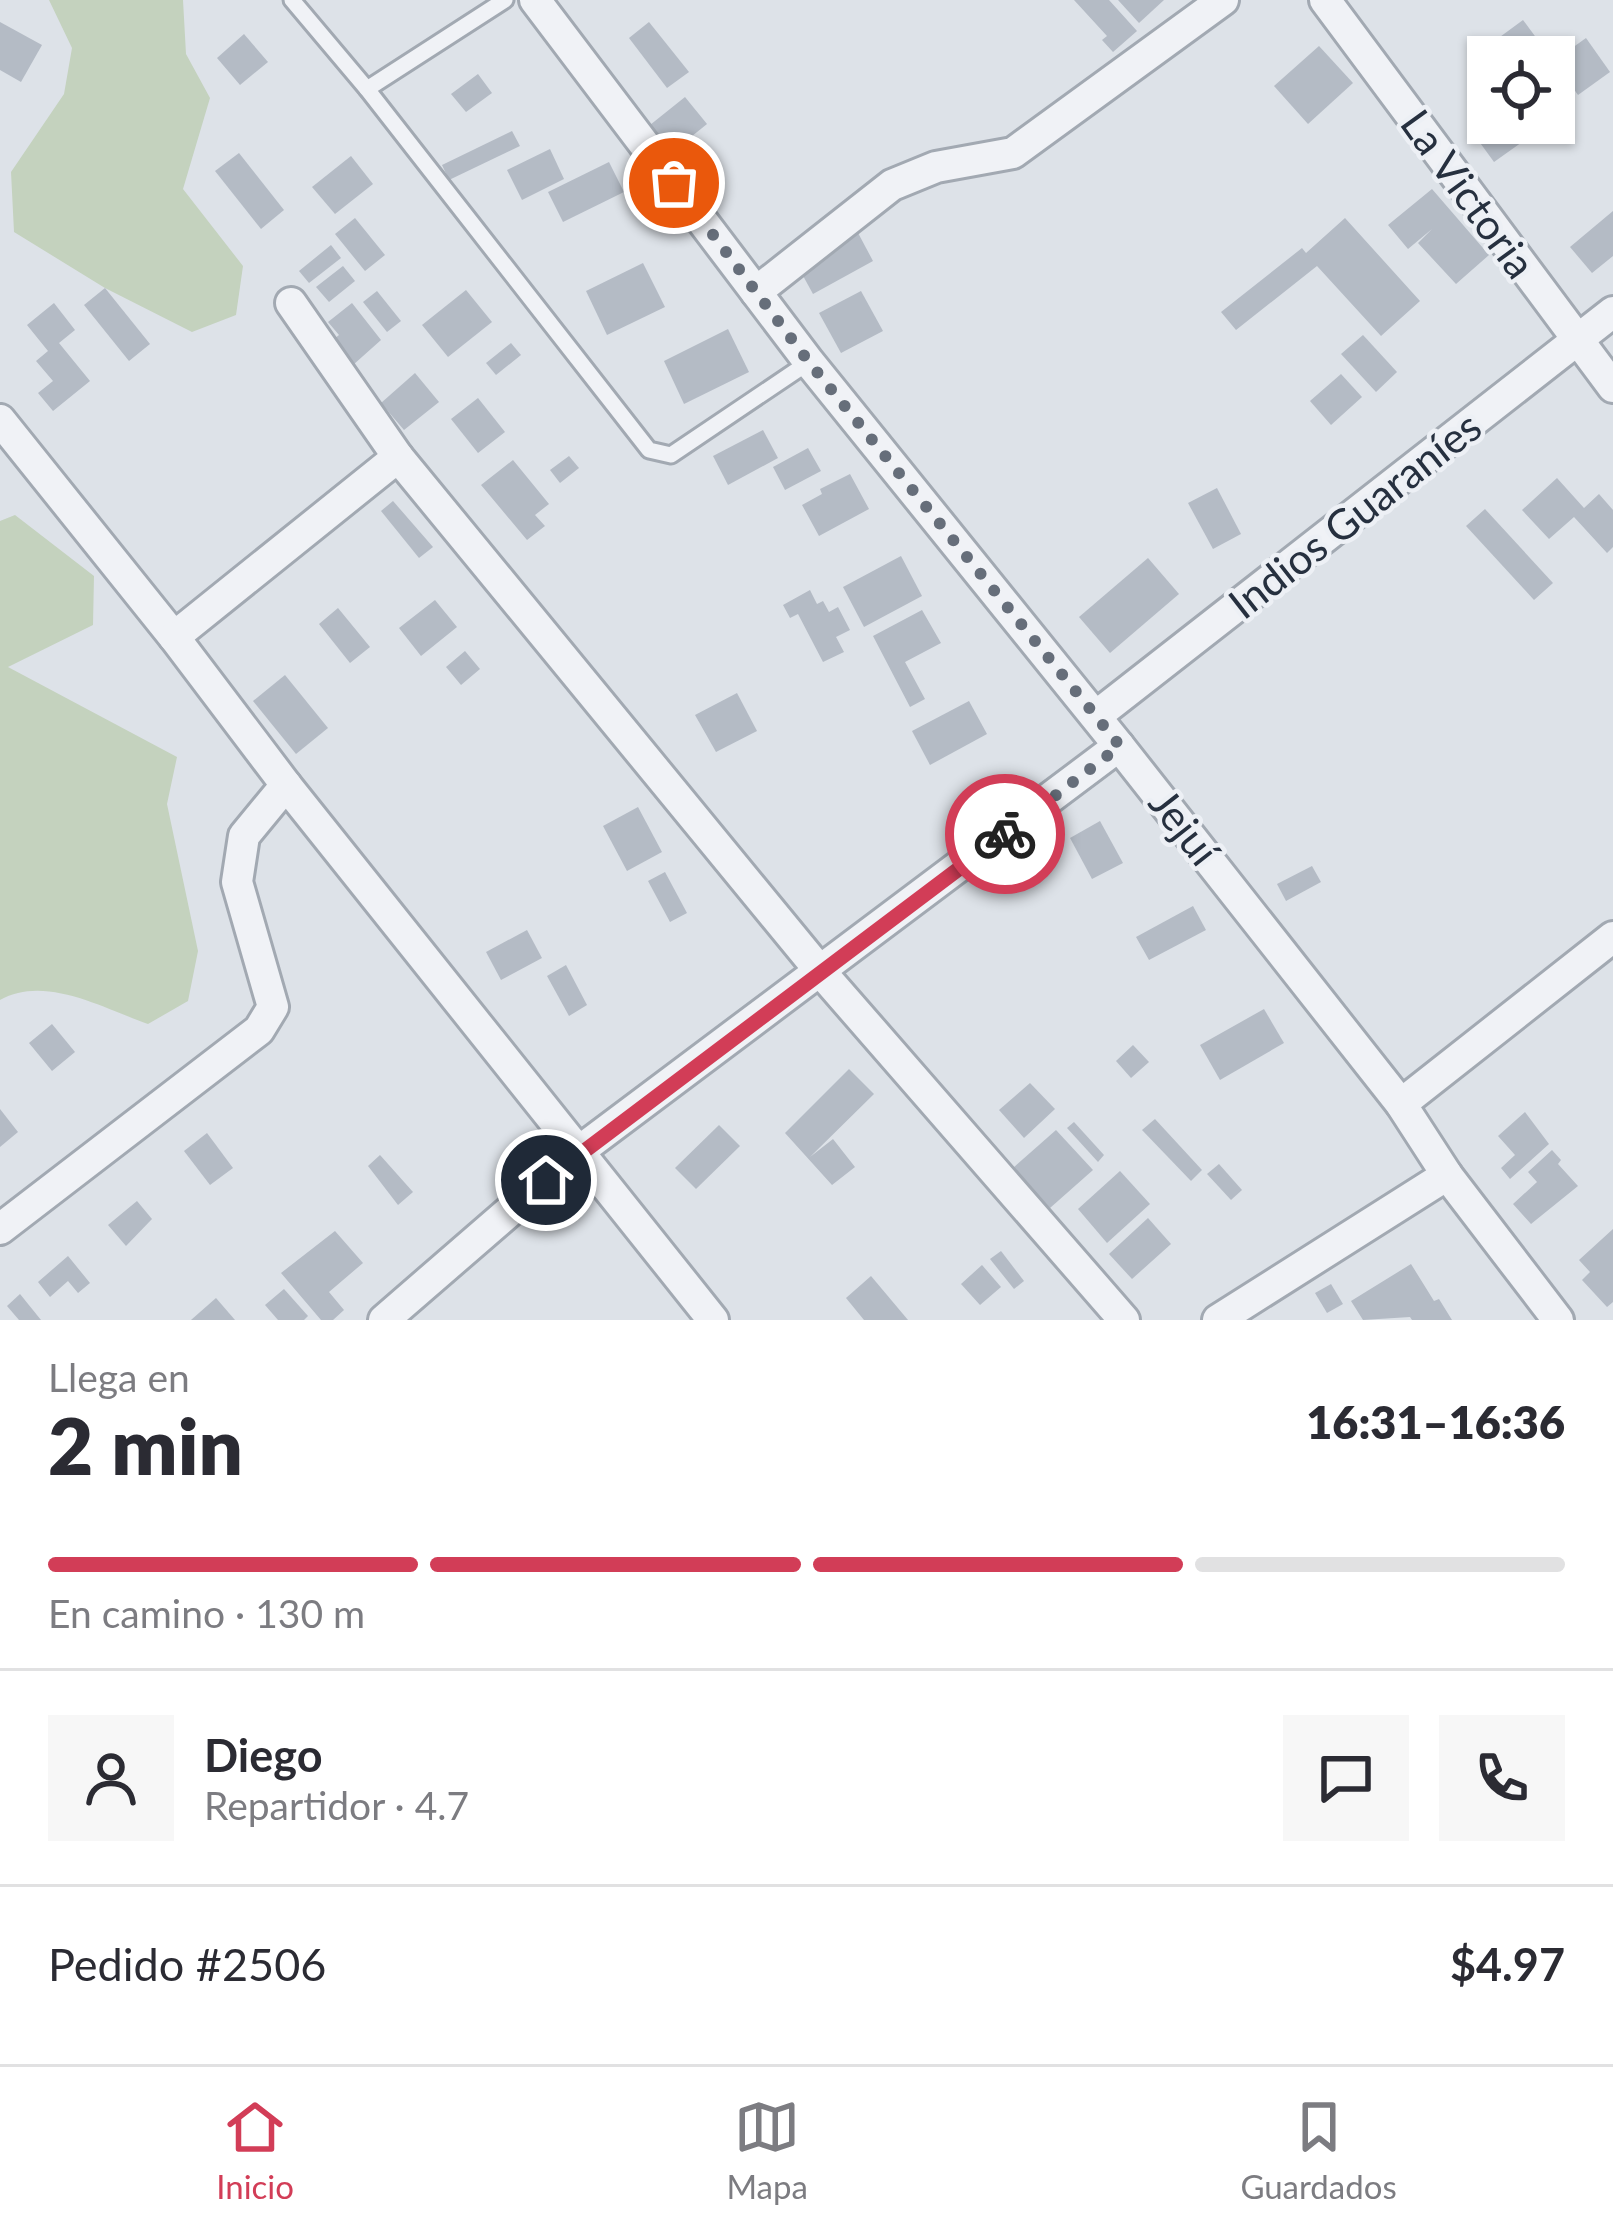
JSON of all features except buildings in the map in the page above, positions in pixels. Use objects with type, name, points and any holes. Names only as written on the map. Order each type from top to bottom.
[{"type":"street","name":"Jejuí","points":[[535,0],[809,362],[1120,746],[1401,1105],[1447,1175],[1558,1320]]},
{"type":"street","points":[[757,292],[892,185],[936,167],[1012,153],[1223,0]]},
{"type":"street","name":"La Victoria","points":[[1325,0],[1613,387]]},
{"type":"street","points":[[291,303],[398,457],[820,971],[1124,1320]]},
{"type":"street","name":"Indios Guaraníes","points":[[1096,716],[1613,312]]},
{"type":"street","points":[[0,420],[713,1320]]},
{"type":"street","points":[[174,637],[398,457]]},
{"type":"street","points":[[384,1320],[578,1152],[1120,746]]},
{"type":"street","points":[[0,1229],[259,1030],[274,1007],[237,882],[244,836],[286,784]]},
{"type":"street","points":[[1401,1105],[1613,937]]},
{"type":"street","points":[[1218,1320],[1447,1175]]},
{"type":"lane","points":[[292,0],[649,450],[671,455],[809,362]]},
{"type":"lane","points":[[367,89],[505,0]]},
{"type":"green space","points":[[49,0],[183,0],[186,54],[210,98],[183,189],[243,266],[236,315],[192,332],[105,288],[14,232],[11,172],[64,94],[72,48]]},
{"type":"green space","points":[[15,515],[94,576],[93,625],[8,667],[177,757],[167,804],[198,951],[188,1001],[148,1024],[55,992],[18,993],[0,1000],[0,521]]},
{"type":"way so far","points":[[674,183],[809,362],[1120,746],[1005,834]]},
{"type":"route","points":[[546,1180],[1005,834]]}]
